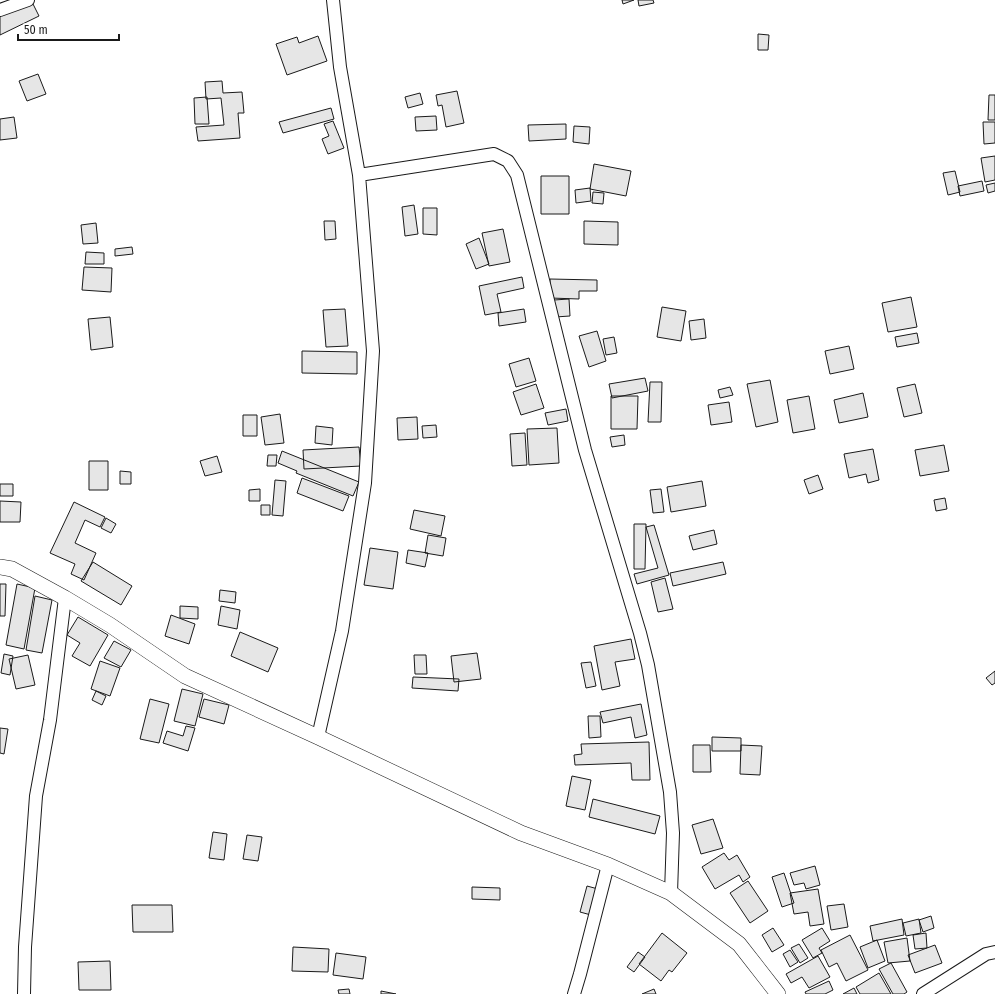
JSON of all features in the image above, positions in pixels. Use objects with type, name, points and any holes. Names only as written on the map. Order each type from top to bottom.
[{"type":"street","points":[[0,10],[28,0]]},
{"type":"street","points":[[318,737],[342,631],[365,483],[373,351],[359,175],[340,67],[333,0]]},
{"type":"street","points":[[359,175],[494,154],[508,162],[517,175],[585,450],[640,632],[648,665],[670,792],[673,833],[671,893]]},
{"type":"street","points":[[0,567],[12,569],[65,598],[110,625],[185,676],[521,833],[608,865],[671,893],[739,944],[778,994]]},
{"type":"street","points":[[24,994],[25,947],[36,796],[50,720],[65,598]]},
{"type":"street","points":[[574,994],[608,865]]},
{"type":"street","points":[[922,994],[986,954],[995,952]]},
{"type":"building","points":[[31,0],[39,16],[0,35],[0,15]]},
{"type":"building","points":[[622,0],[634,0],[623,4]]},
{"type":"building","points":[[638,0],[653,0],[654,3],[639,6]]},
{"type":"building","points":[[758,34],[769,35],[768,50],[758,50]]},
{"type":"building","points":[[318,36],[327,61],[287,75],[276,44],[297,37],[299,43]]},
{"type":"building","points":[[38,74],[46,94],[27,101],[19,81]]},
{"type":"building","points":[[222,81],[223,93],[242,92],[244,113],[238,113],[240,138],[198,141],[196,127],[224,125],[221,98],[206,99],[205,82]]},
{"type":"building","points":[[457,91],[464,123],[446,127],[442,105],[438,106],[436,95]]},
{"type":"building","points":[[420,93],[423,104],[408,108],[405,97]]},
{"type":"building","points":[[989,95],[995,95],[995,120],[988,120]]},
{"type":"building","points":[[207,97],[209,124],[195,124],[194,98]]},
{"type":"building","points":[[331,108],[334,119],[283,133],[279,122]]},
{"type":"building","points":[[436,116],[437,130],[416,131],[415,117]]},
{"type":"building","points":[[14,117],[17,138],[0,140],[0,119]]},
{"type":"building","points":[[333,121],[344,148],[328,154],[322,139],[329,136],[324,124]]},
{"type":"building","points":[[983,122],[995,122],[995,143],[984,144]]},
{"type":"building","points":[[566,124],[566,139],[529,141],[528,125]]},
{"type":"building","points":[[574,126],[590,127],[589,144],[573,142]]},
{"type":"building","points":[[995,156],[995,180],[985,182],[981,158]]},
{"type":"building","points":[[594,164],[631,171],[626,196],[590,189]]},
{"type":"building","points":[[955,171],[960,192],[948,195],[943,173]]},
{"type":"building","points":[[541,176],[569,176],[569,214],[541,214]]},
{"type":"building","points":[[982,181],[984,191],[960,196],[958,186]]},
{"type":"building","points":[[995,183],[995,191],[988,193],[986,185]]},
{"type":"building","points":[[590,188],[591,201],[576,203],[575,190]]},
{"type":"building","points":[[593,192],[604,193],[603,204],[592,203]]},
{"type":"building","points":[[414,205],[418,234],[405,236],[402,207]]},
{"type":"building","points":[[423,208],[437,208],[437,235],[423,234]]},
{"type":"building","points":[[324,221],[335,221],[336,239],[325,240]]},
{"type":"building","points":[[584,221],[618,222],[618,245],[584,244]]},
{"type":"building","points":[[96,223],[98,243],[83,244],[81,225]]},
{"type":"building","points":[[503,229],[510,262],[489,266],[482,233]]},
{"type":"building","points":[[479,238],[489,264],[476,269],[466,244]]},
{"type":"building","points":[[132,247],[133,254],[115,256],[115,249]]},
{"type":"building","points":[[86,252],[104,253],[104,264],[85,264]]},
{"type":"building","points":[[84,267],[112,268],[111,292],[82,290]]},
{"type":"building","points":[[522,277],[524,288],[497,294],[501,312],[485,315],[479,286]]},
{"type":"building","points":[[550,279],[597,280],[597,291],[579,291],[579,299],[550,298]]},
{"type":"building","points":[[911,297],[917,327],[888,332],[882,303]]},
{"type":"building","points":[[569,299],[570,316],[555,317],[554,300]]},
{"type":"building","points":[[662,307],[686,311],[681,341],[657,337]]},
{"type":"building","points":[[345,309],[348,346],[326,347],[323,310]]},
{"type":"building","points":[[524,309],[526,322],[499,326],[498,313]]},
{"type":"building","points":[[110,317],[113,347],[91,350],[88,319]]},
{"type":"building","points":[[704,319],[706,338],[691,340],[689,321]]},
{"type":"building","points":[[597,331],[606,361],[589,367],[579,336]]},
{"type":"building","points":[[917,333],[919,343],[897,347],[895,337]]},
{"type":"building","points":[[614,337],[617,353],[606,355],[603,339]]},
{"type":"building","points":[[849,346],[854,369],[830,374],[825,351]]},
{"type":"building","points":[[302,351],[357,352],[357,374],[302,373]]},
{"type":"building","points":[[529,358],[536,381],[516,387],[509,364]]},
{"type":"building","points":[[645,378],[648,391],[612,398],[609,384]]},
{"type":"building","points":[[770,380],[778,422],[756,427],[747,384]]},
{"type":"building","points":[[650,382],[662,382],[661,422],[648,422]]},
{"type":"building","points":[[536,384],[544,408],[521,415],[513,392]]},
{"type":"building","points":[[915,384],[922,413],[904,417],[897,388]]},
{"type":"building","points":[[730,387],[733,395],[720,398],[718,390]]},
{"type":"building","points":[[863,393],[868,417],[839,423],[834,400]]},
{"type":"building","points":[[611,396],[638,396],[637,429],[611,429]]},
{"type":"building","points":[[809,396],[815,429],[793,433],[787,400]]},
{"type":"building","points":[[729,402],[732,422],[711,425],[708,405]]},
{"type":"building","points":[[566,409],[568,421],[548,425],[545,413]]},
{"type":"building","points":[[280,414],[284,443],[265,445],[261,417]]},
{"type":"building","points":[[243,415],[257,415],[257,436],[243,436]]},
{"type":"building","points":[[417,417],[418,439],[398,440],[397,418]]},
{"type":"building","points":[[436,425],[437,437],[423,438],[422,426]]},
{"type":"building","points":[[316,426],[333,428],[332,445],[315,443]]},
{"type":"building","points":[[557,428],[559,463],[529,465],[527,429]]},
{"type":"building","points":[[525,433],[527,465],[512,466],[510,434]]},
{"type":"building","points":[[624,435],[625,445],[612,447],[610,437]]},
{"type":"building","points":[[944,445],[949,471],[920,476],[915,450]]},
{"type":"building","points":[[359,447],[361,466],[304,469],[303,450]]},
{"type":"building","points":[[873,449],[879,480],[868,483],[866,474],[849,478],[844,454]]},
{"type":"building","points":[[282,451],[359,482],[353,496],[296,473],[297,471],[278,463]]},
{"type":"building","points":[[268,455],[277,455],[276,466],[267,466]]},
{"type":"building","points":[[217,456],[222,472],[205,476],[200,461]]},
{"type":"building","points":[[89,461],[108,461],[108,490],[89,490]]},
{"type":"building","points":[[120,471],[131,472],[131,484],[120,484]]},
{"type":"building","points":[[818,475],[823,489],[809,494],[804,480]]},
{"type":"building","points":[[302,478],[349,496],[343,511],[297,493]]},
{"type":"building","points":[[275,480],[286,481],[283,516],[272,515]]},
{"type":"building","points":[[702,481],[706,506],[671,512],[667,487]]},
{"type":"building","points":[[0,484],[13,484],[13,496],[0,496]]},
{"type":"building","points":[[260,489],[260,501],[249,501],[249,490]]},
{"type":"building","points":[[661,489],[664,512],[653,513],[650,490]]},
{"type":"building","points":[[945,498],[947,509],[936,511],[934,500]]},
{"type":"building","points":[[0,501],[21,502],[20,522],[0,522]]},
{"type":"building","points":[[74,502],[105,517],[100,527],[85,520],[75,543],[96,553],[84,580],[71,574],[75,564],[50,553]]},
{"type":"building","points":[[261,505],[270,505],[270,515],[261,515]]},
{"type":"building","points":[[414,510],[445,516],[441,536],[410,529]]},
{"type":"building","points":[[106,518],[116,524],[111,533],[101,528]]},
{"type":"building","points":[[634,524],[646,524],[645,569],[634,569]]},
{"type":"building","points":[[654,525],[669,575],[637,584],[634,574],[658,568],[646,527]]},
{"type":"building","points":[[714,530],[717,544],[693,550],[689,536]]},
{"type":"building","points":[[428,535],[446,538],[443,556],[425,553]]},
{"type":"building","points":[[370,548],[398,552],[393,589],[364,585]]},
{"type":"building","points":[[408,550],[428,553],[425,567],[406,563]]},
{"type":"building","points":[[93,562],[132,586],[121,605],[81,581]]},
{"type":"building","points":[[723,562],[726,574],[673,586],[670,573]]},
{"type":"building","points":[[665,578],[673,609],[658,612],[651,582]]},
{"type":"building","points":[[0,584],[6,584],[5,616],[0,616]]},
{"type":"building","points":[[17,584],[35,588],[24,649],[6,645]]},
{"type":"building","points":[[220,590],[236,592],[235,603],[219,601]]},
{"type":"building","points":[[35,596],[52,600],[42,653],[26,650]]},
{"type":"building","points":[[180,606],[198,607],[198,619],[180,618]]},
{"type":"building","points":[[221,606],[240,610],[237,629],[218,625]]},
{"type":"building","points":[[171,615],[195,624],[189,644],[165,636]]},
{"type":"building","points":[[78,617],[108,635],[90,666],[72,656],[80,643],[67,635]]},
{"type":"building","points":[[240,632],[278,648],[268,672],[231,656]]},
{"type":"building","points":[[631,639],[635,659],[615,662],[620,686],[602,690],[594,646]]},
{"type":"building","points":[[114,641],[131,650],[121,667],[104,658]]},
{"type":"building","points":[[477,653],[481,679],[454,682],[451,656]]},
{"type":"building","points":[[4,654],[13,656],[10,675],[1,673]]},
{"type":"building","points":[[28,655],[35,685],[16,689],[9,659]]},
{"type":"building","points":[[414,655],[426,655],[427,674],[415,674]]},
{"type":"building","points":[[100,661],[120,668],[110,696],[91,689]]},
{"type":"building","points":[[591,662],[596,686],[586,688],[581,663]]},
{"type":"building","points":[[995,671],[995,683],[992,685],[986,678]]},
{"type":"building","points":[[413,677],[459,679],[458,691],[412,688]]},
{"type":"building","points":[[182,689],[203,694],[195,726],[174,721]]},
{"type":"building","points":[[96,691],[106,696],[102,705],[92,700]]},
{"type":"building","points":[[150,699],[169,704],[159,743],[140,739]]},
{"type":"building","points":[[204,699],[229,705],[224,724],[199,717]]},
{"type":"building","points":[[641,704],[647,735],[635,738],[631,717],[603,723],[600,712]]},
{"type":"building","points":[[588,716],[600,716],[601,737],[589,738]]},
{"type":"building","points":[[186,726],[195,728],[188,751],[163,743],[167,731],[183,736]]},
{"type":"building","points":[[0,728],[8,729],[4,754],[0,753]]},
{"type":"building","points":[[712,737],[741,738],[741,751],[712,751]]},
{"type":"building","points":[[649,742],[650,780],[632,780],[631,763],[575,765],[574,755],[582,754],[581,744]]},
{"type":"building","points":[[693,745],[710,745],[711,772],[693,772]]},
{"type":"building","points":[[741,745],[762,746],[760,775],[740,774]]},
{"type":"building","points":[[572,776],[591,780],[585,810],[566,806]]},
{"type":"building","points":[[593,799],[660,816],[655,834],[589,817]]},
{"type":"building","points":[[713,819],[723,848],[701,854],[692,825]]},
{"type":"building","points":[[213,832],[227,834],[224,860],[209,858]]},
{"type":"building","points":[[247,835],[262,837],[258,861],[243,859]]},
{"type":"building","points":[[724,853],[729,860],[737,855],[750,877],[743,882],[739,875],[715,889],[702,867]]},
{"type":"building","points":[[815,866],[820,885],[806,889],[804,883],[794,885],[790,873]]},
{"type":"building","points":[[784,873],[794,903],[782,907],[772,877]]},
{"type":"building","points":[[748,881],[768,911],[750,923],[730,893]]},
{"type":"building","points":[[587,886],[598,889],[591,915],[580,912]]},
{"type":"building","points":[[472,887],[500,888],[500,900],[472,899]]},
{"type":"building","points":[[818,889],[824,924],[810,926],[808,912],[794,914],[790,893]]},
{"type":"building","points":[[844,904],[848,927],[831,930],[827,906]]},
{"type":"building","points":[[132,905],[172,905],[173,932],[133,932]]},
{"type":"building","points":[[931,916],[934,928],[923,932],[919,920]]},
{"type":"building","points":[[902,919],[904,935],[873,941],[870,926]]},
{"type":"building","points":[[919,919],[921,933],[906,936],[903,923]]},
{"type":"building","points":[[773,928],[784,945],[772,952],[762,935]]},
{"type":"building","points":[[822,928],[830,941],[819,948],[822,953],[813,958],[802,940]]},
{"type":"building","points":[[662,933],[687,953],[672,972],[669,970],[661,981],[639,964]]},
{"type":"building","points":[[926,933],[927,948],[915,949],[913,935]]},
{"type":"building","points":[[850,935],[868,970],[846,981],[837,963],[829,967],[821,950]]},
{"type":"building","points":[[907,938],[910,961],[888,963],[884,942]]},
{"type":"building","points":[[877,940],[885,961],[868,968],[860,947]]},
{"type":"building","points":[[799,944],[808,958],[800,963],[791,948]]},
{"type":"building","points":[[935,945],[942,963],[915,973],[908,955]]},
{"type":"building","points":[[293,947],[329,949],[328,972],[292,971]]},
{"type":"building","points":[[790,950],[798,962],[790,967],[783,954]]},
{"type":"building","points":[[638,952],[645,957],[634,972],[627,967]]},
{"type":"building","points":[[336,953],[366,957],[363,979],[333,975]]},
{"type":"building","points":[[818,956],[830,977],[809,988],[802,977],[791,983],[786,974]]},
{"type":"building","points":[[110,961],[111,990],[79,990],[78,962]]},
{"type":"building","points":[[891,963],[907,992],[904,994],[893,994],[879,969]]},
{"type":"building","points":[[879,973],[891,994],[860,994],[856,987]]},
{"type":"building","points":[[829,981],[833,990],[825,994],[806,994],[805,992]]},
{"type":"building","points":[[854,988],[857,994],[843,994]]},
{"type":"building","points":[[349,989],[350,994],[339,994],[338,990]]},
{"type":"building","points":[[654,989],[656,994],[642,994]]},
{"type":"building","points":[[381,991],[396,994],[381,994]]}]
